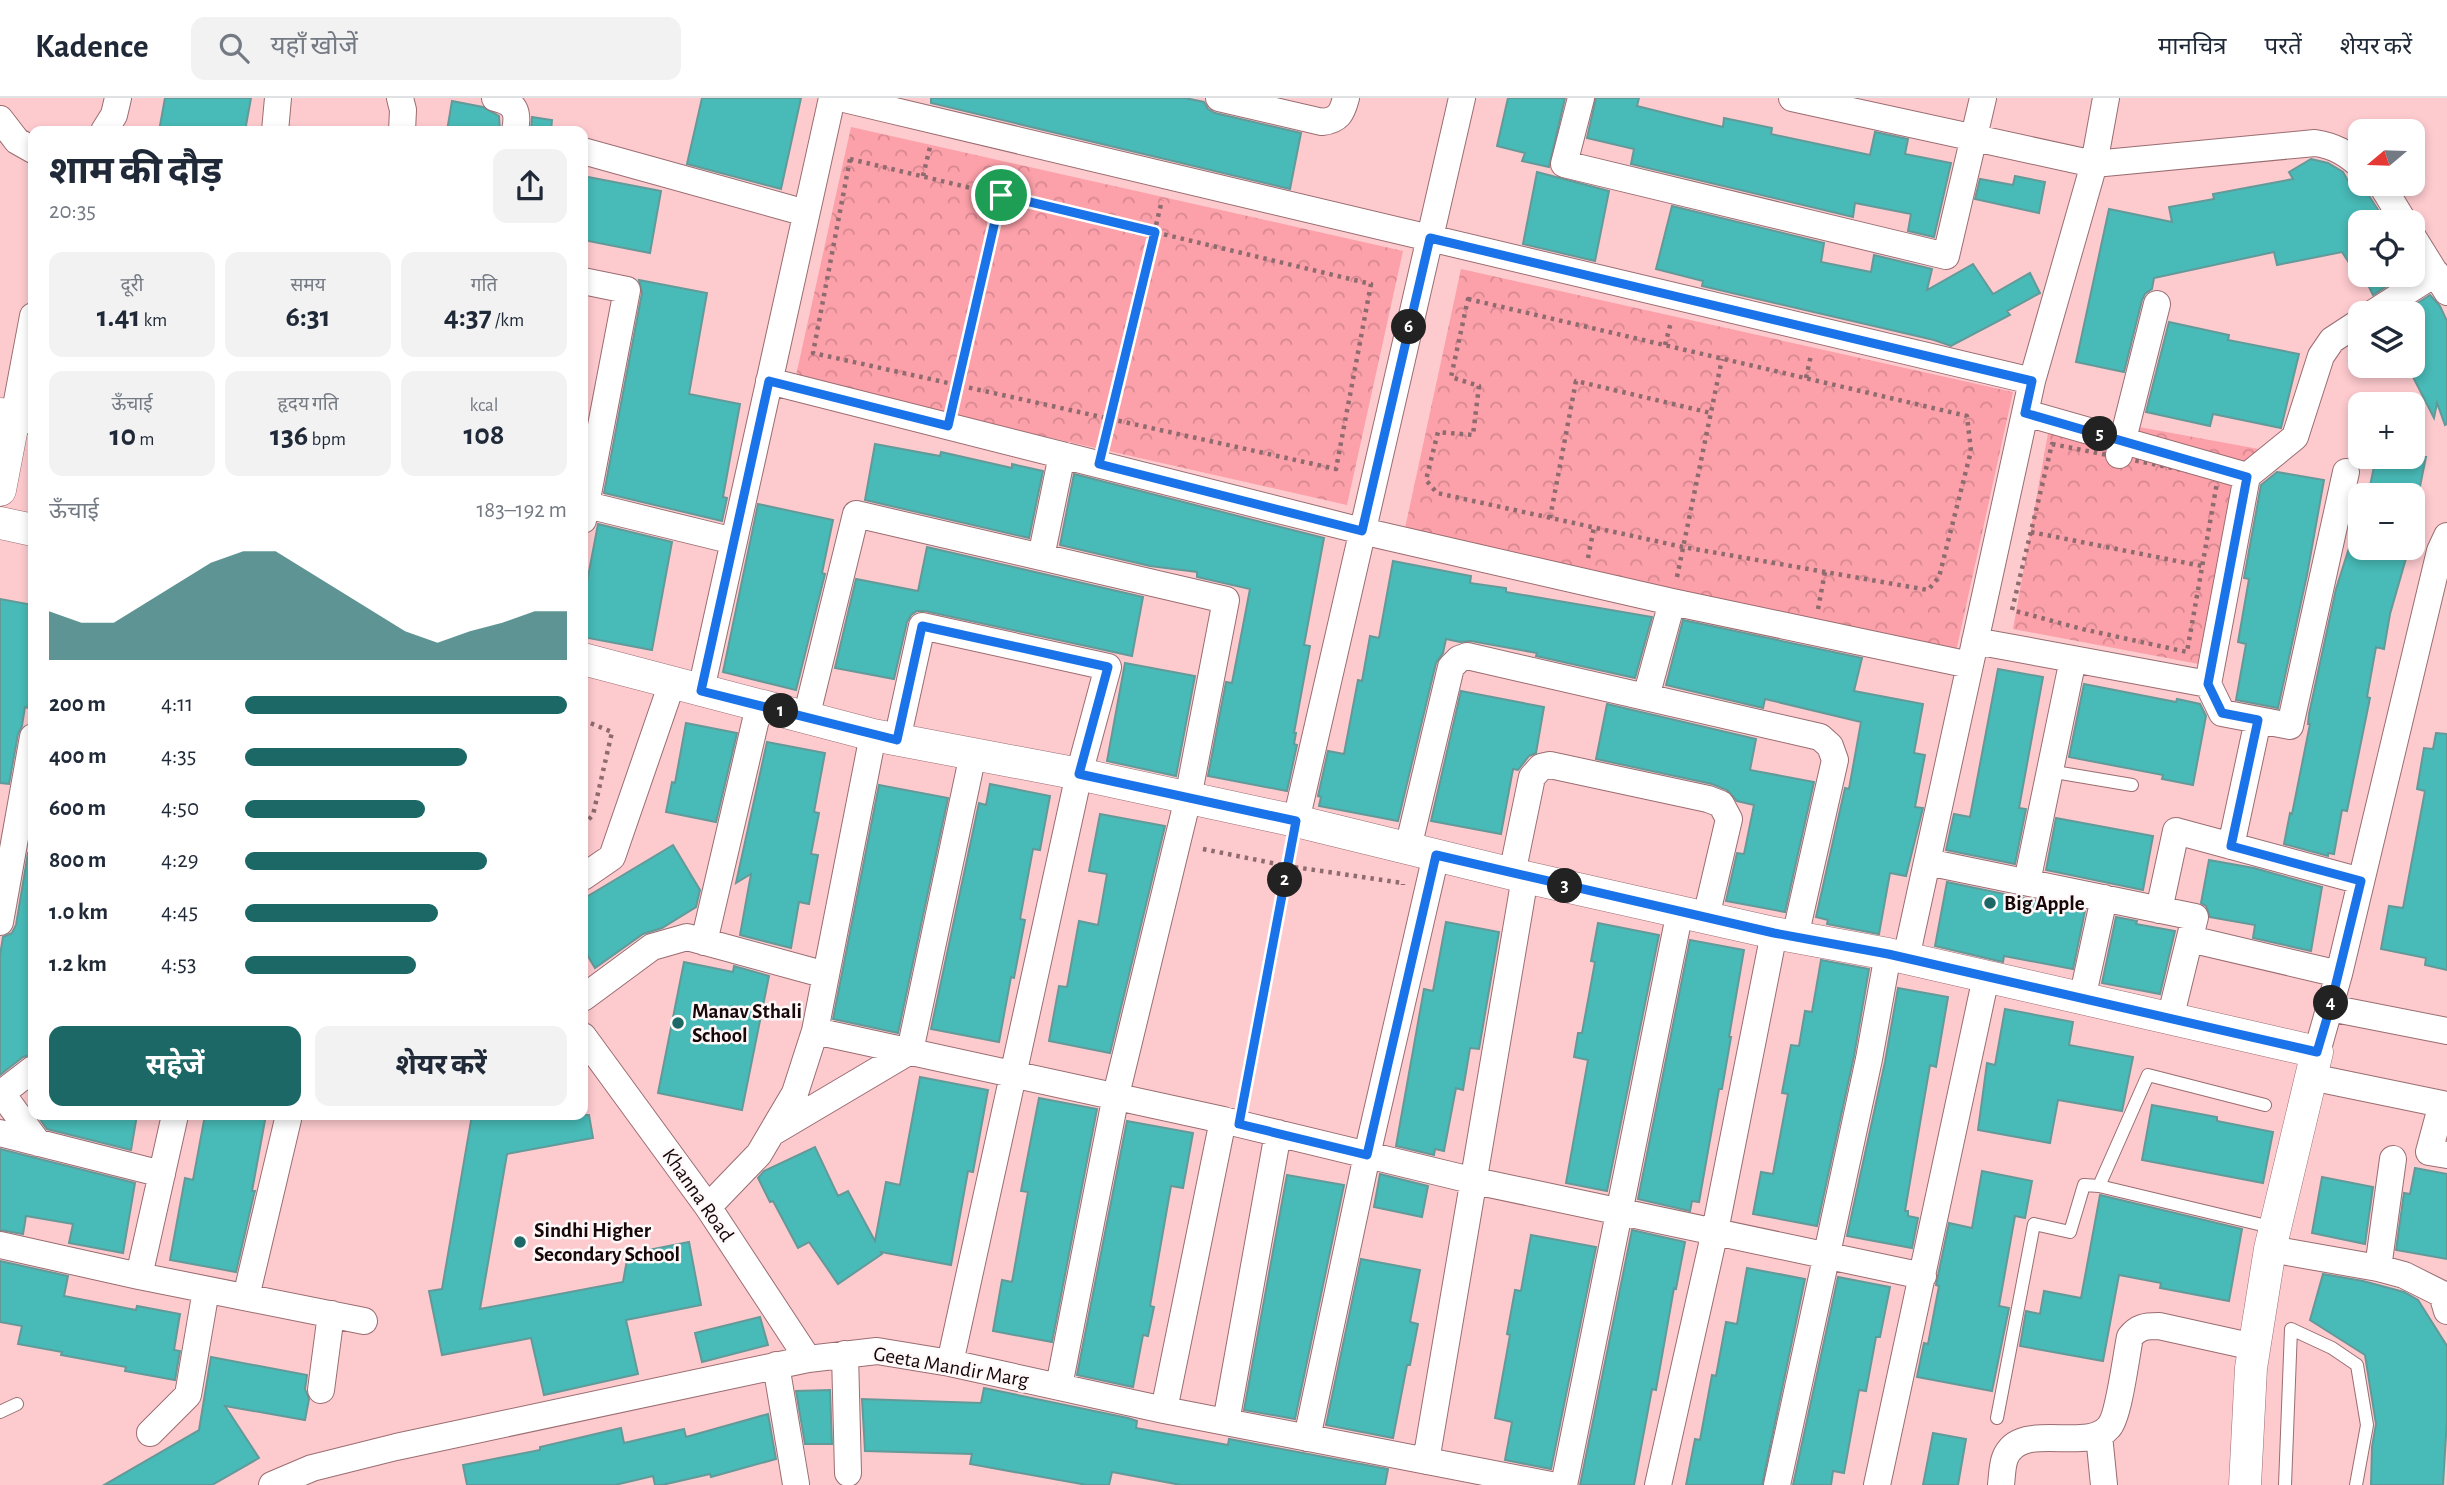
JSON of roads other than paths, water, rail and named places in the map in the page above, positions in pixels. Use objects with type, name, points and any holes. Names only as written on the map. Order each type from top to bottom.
[{"type":"street","points":[[107,126],[114,115],[118,98]]},
{"type":"street","points":[[275,126],[278,98]]},
{"type":"street","points":[[400,98],[402,126]]},
{"type":"street","points":[[495,98],[508,101],[515,109],[516,126]]},
{"type":"street","points":[[588,874],[612,857],[687,687],[734,541],[832,98]]},
{"type":"street","points":[[840,98],[2032,381]]},
{"type":"street","points":[[1219,98],[1322,122],[1335,120],[1343,112],[1346,98]]},
{"type":"street","points":[[1296,821],[1462,98]]},
{"type":"street","points":[[1581,98],[1564,164],[1946,256],[1983,98]]},
{"type":"street","points":[[1793,98],[2094,164],[2315,143],[2331,146],[2348,155]]},
{"type":"street","points":[[1777,1485],[1869,1059],[1897,956],[1927,862],[2032,381],[2094,164],[2106,98]]},
{"type":"street","points":[[0,119],[17,141],[28,147]]},
{"type":"street","points":[[588,152],[806,213]]},
{"type":"street","points":[[2399,301],[2441,282],[2425,256]]},
{"type":"street","points":[[588,282],[626,290],[588,489]]},
{"type":"street","points":[[2120,449],[2157,304]]},
{"type":"street","points":[[2346,472],[2290,726],[2222,713],[2208,684],[2247,477],[2295,437],[2321,356],[2332,340],[2348,330]]},
{"type":"street","points":[[0,490],[28,346]]},
{"type":"street","points":[[769,381],[1362,531],[1672,602],[1973,653],[2073,659],[2208,684]]},
{"type":"street","points":[[2025,413],[2120,449],[2247,477]]},
{"type":"street","points":[[1041,557],[1062,455]]},
{"type":"street","points":[[588,511],[734,541]]},
{"type":"street","points":[[806,718],[856,514],[1226,600],[1188,798],[1116,1095],[1059,1386]]},
{"type":"street","points":[[0,523],[28,529]]},
{"type":"street","points":[[2245,1485],[2251,1368],[2272,1239],[2339,974],[2440,551],[2447,536]]},
{"type":"street","points":[[1646,697],[1672,602]]},
{"type":"street","points":[[708,1207],[759,1154],[795,1093],[815,1031],[826,975],[885,738],[922,679],[922,626],[1108,667],[1079,774],[950,1363]]},
{"type":"street","points":[[1307,1438],[1367,1155],[1422,851],[1451,667],[1467,656],[1820,737],[1830,746],[1835,760],[1784,935],[1658,1485]]},
{"type":"street","points":[[2026,882],[2073,659]]},
{"type":"street","points":[[588,660],[885,738],[1079,774],[1296,821],[1519,875],[1784,935],[1897,956],[2170,1019],[2442,1104],[2429,1152],[2447,1155]]},
{"type":"street","points":[[704,942],[759,706]]},
{"type":"street","points":[[2231,846],[2258,720]]},
{"type":"street","points":[[772,1133],[910,1051],[972,754]]},
{"type":"street","points":[[1426,1461],[1475,1181],[1532,777],[1541,767],[1550,765],[1708,799],[1721,804],[1729,819],[1693,914],[1618,1212],[1564,1485]]},
{"type":"street","points":[[0,922],[28,769]]},
{"type":"street","points":[[2159,910],[2176,831],[2361,881]]},
{"type":"street","points":[[1927,862],[2195,917],[2170,1019]]},
{"type":"street","points":[[2082,999],[2104,898]]},
{"type":"street","points":[[588,994],[652,947],[687,937],[826,975]]},
{"type":"street","points":[[2190,940],[2339,974]]},
{"type":"street","points":[[1877,1485],[1986,977]]},
{"type":"street","points":[[2330,1008],[2447,1031]]},
{"type":"street","points":[[815,1031],[1116,1095],[1475,1181],[1923,1276]]},
{"type":"street","name":"Khanna Road","points":[[588,1043],[708,1207],[808,1359]]},
{"type":"street","points":[[28,1073],[1,1092],[38,1143]]},
{"type":"street","points":[[139,1276],[174,1120]]},
{"type":"street","points":[[246,1297],[288,1120]]},
{"type":"street","points":[[1164,1410],[1231,1122]]},
{"type":"street","points":[[0,1133],[162,1174]]},
{"type":"street","points":[[1226,1422],[1278,1133]]},
{"type":"street","points":[[2378,1268],[2393,1159]]},
{"type":"street","points":[[2272,1239],[2404,1275],[2445,1300]]},
{"type":"street","points":[[0,1245],[364,1321]]},
{"type":"street","points":[[150,1433],[188,1395],[206,1290]]},
{"type":"street","points":[[321,1390],[331,1314]]},
{"type":"street","points":[[2001,1485],[2005,1457],[2017,1444],[2035,1438],[2099,1435],[2110,1427],[2116,1411],[2130,1337],[2136,1329],[2159,1326],[2255,1348]]},
{"type":"street","name":"Geeta Mandir Marg","points":[[272,1485],[312,1468],[396,1447],[776,1365],[877,1351],[950,1363],[1164,1410],[1551,1485]]},
{"type":"street","points":[[845,1354],[848,1473]]},
{"type":"street","points":[[776,1365],[796,1484]]},
{"type":"street","points":[[2099,1435],[2105,1485]]},
{"type":"lane","points":[[2049,771],[2133,785]]},
{"type":"lane","points":[[2099,1186],[2148,1075],[2266,1105]]},
{"type":"lane","points":[[1997,1418],[2034,1224],[2070,1232],[2084,1185],[2099,1186],[2272,1239]]},
{"type":"lane","points":[[2286,1485],[2291,1329],[2332,1348],[2357,1364],[2367,1426],[2356,1485]]},
{"type":"lane","points":[[0,1412],[18,1404]]},
{"type":"place","name":"Big Apple","points":[[1990,903]]},
{"type":"place","name":"Manav Sthali School","points":[[678,1023]]},
{"type":"place","name":"Sindhi Higher Secondary School","points":[[520,1242]]}]
